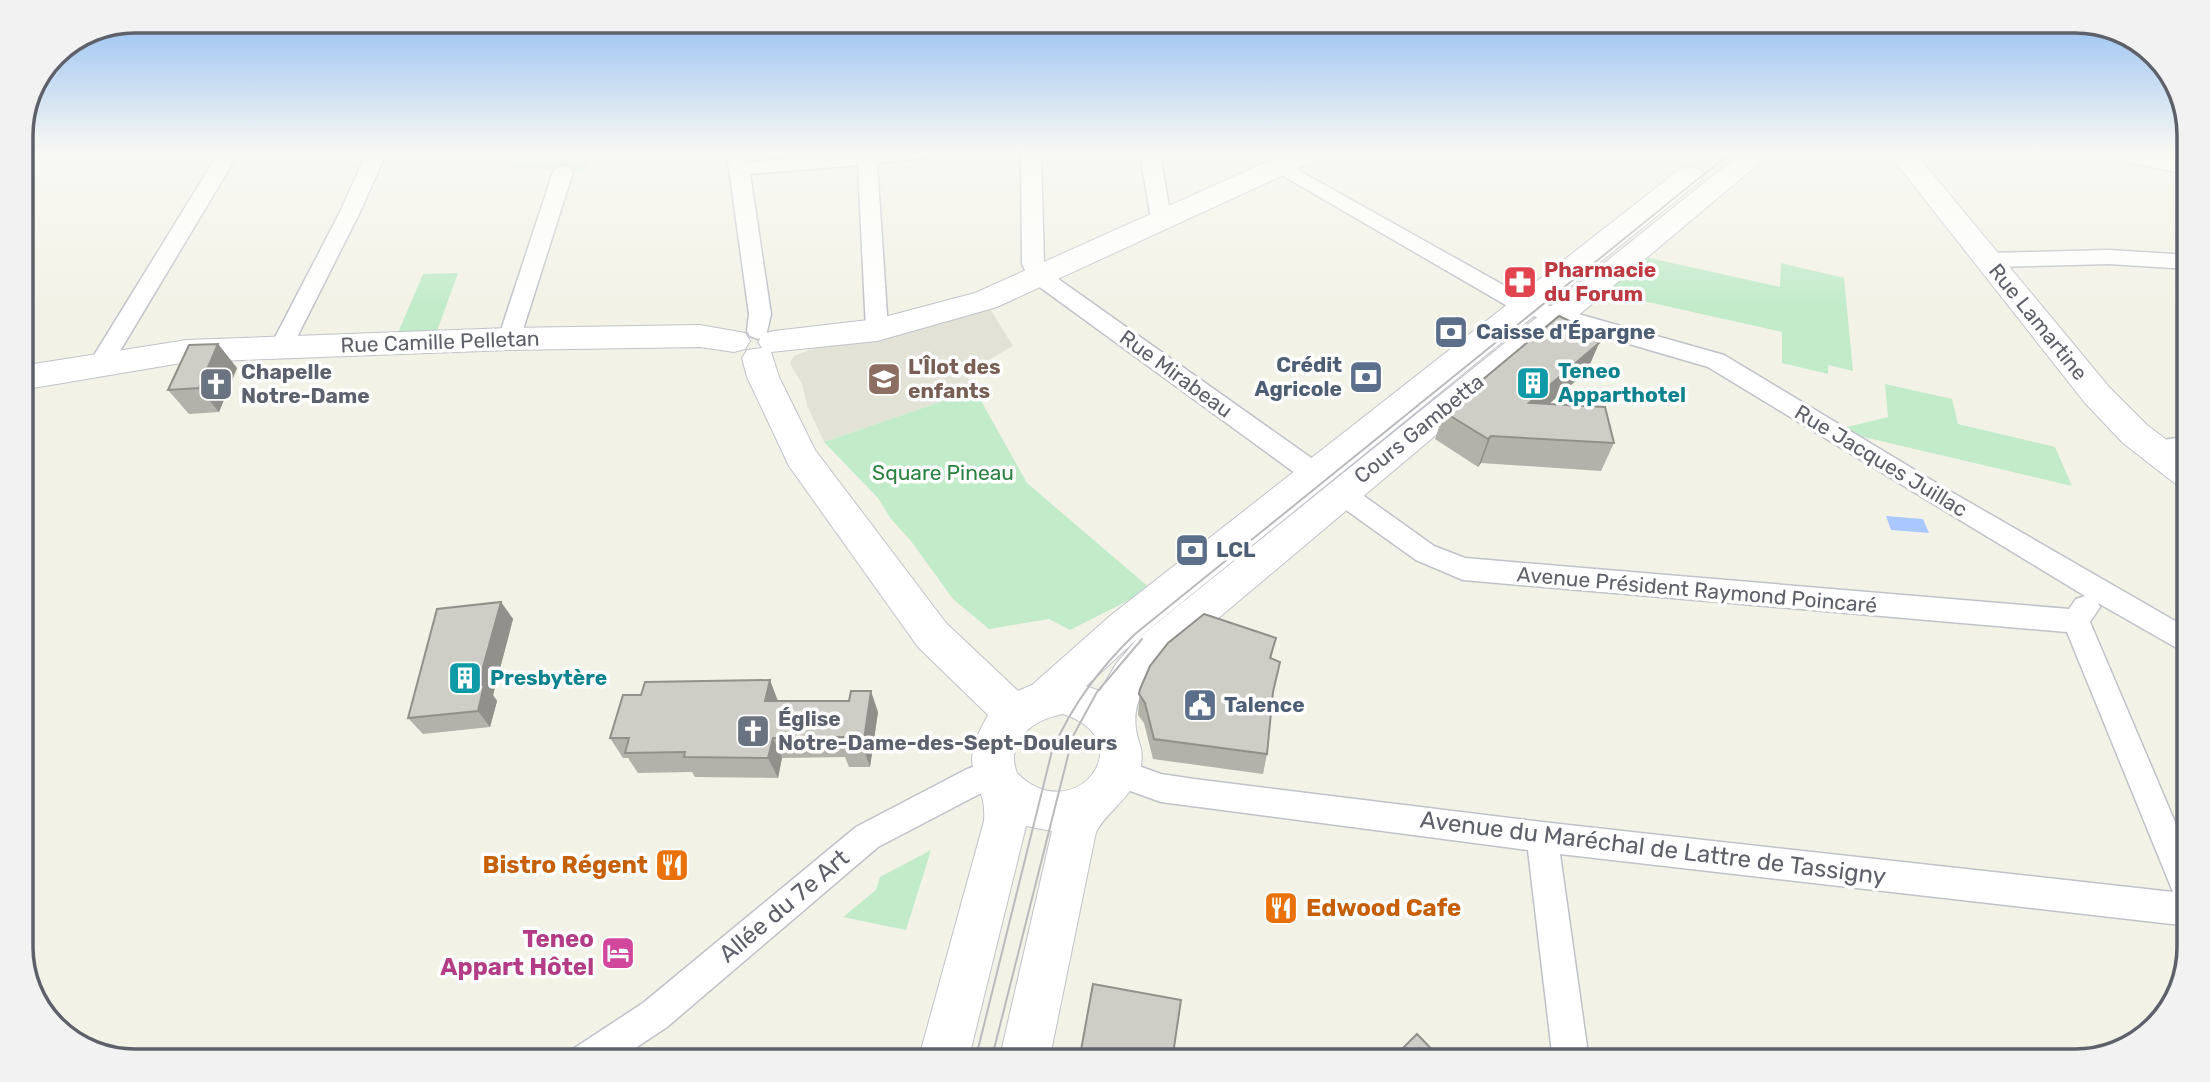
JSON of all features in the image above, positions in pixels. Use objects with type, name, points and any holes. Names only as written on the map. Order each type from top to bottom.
[{"type":"main road","name":"Rue Camille Pelletan","points":[[33,376],[187,351],[509,339],[700,336],[756,343],[877,330],[986,300],[1190,204]]},
{"type":"main road","name":"Cours Gambetta","points":[[1116,726],[1113,713],[1115,700],[1125,681],[1151,651],[1328,484],[1524,306],[1653,204]]},
{"type":"main road","name":"Cours Gambetta","points":[[1031,705],[1124,627],[1328,484],[1559,314],[1694,204]]},
{"type":"main road","name":"Rue Lamartine","points":[[1943,204],[2097,396],[2153,449],[2177,467]]},
{"type":"main road","points":[[756,343],[763,377],[801,457],[932,635],[1031,705]]},
{"type":"main road","points":[[946,1049],[1006,821],[1007,804],[999,780],[993,757],[995,740],[1002,725],[1031,705],[1063,696],[1090,703],[1100,709],[1116,726],[1123,749],[1119,773],[1106,792],[1087,806],[1070,812],[1036,810],[1012,797],[999,780]]},
{"type":"main road","points":[[1027,1049],[1075,827],[1087,806]]},
{"type":"street","points":[[100,365],[197,204]]},
{"type":"street","points":[[281,347],[353,204]]},
{"type":"street","points":[[509,339],[552,204]]},
{"type":"street","points":[[744,204],[760,314],[756,343]]},
{"type":"street","points":[[870,204],[877,330]]},
{"type":"street","points":[[1032,204],[1033,264],[1038,275]]},
{"type":"street","points":[[1159,204],[1161,218]]},
{"type":"street","name":"Rue Jacques Juillac","points":[[1362,204],[1524,306],[1716,361],[2177,636]]},
{"type":"street","points":[[1989,260],[2109,257],[2177,261]]},
{"type":"street","name":"Rue Mirabeau","points":[[1038,275],[1328,484]]},
{"type":"street","points":[[2153,449],[2177,446]]},
{"type":"street","name":"Avenue Président Raymond Poincaré","points":[[1328,484],[1425,553],[1463,569],[2076,621]]},
{"type":"street","points":[[2098,591],[2076,621],[2177,864]]},
{"type":"street","name":"Avenue du Maréchal de Lattre de Tassigny","points":[[1119,773],[1161,788],[1194,793],[2177,909]]},
{"type":"street","name":"Allée du 7e Art","points":[[603,1049],[655,1015],[867,836],[978,779],[999,780]]},
{"type":"street","points":[[1542,836],[1569,1049]]},
{"type":"shaded area","name":"L'Îlot des enfants","points":[[988,306],[1013,346],[965,373],[975,390],[824,442],[807,405],[802,384],[790,363],[794,356],[818,347],[869,340],[939,324]]},
{"type":"green space","points":[[1645,257],[1780,287],[1781,263],[1844,278],[1853,371],[1828,365],[1828,374],[1782,363],[1782,332],[1603,292]]},
{"type":"green space","points":[[458,273],[437,331],[398,333],[423,274]]},
{"type":"green space","points":[[1885,384],[1952,399],[1958,424],[2055,447],[2072,486],[1855,435],[1843,428],[1888,417]]},
{"type":"green space","name":"Square Pineau","points":[[975,390],[1027,483],[1151,589],[1070,630],[1049,619],[989,629],[953,599],[878,498],[824,442]]},
{"type":"green space","points":[[931,850],[906,930],[843,917],[876,890],[880,877]]},
{"type":"water","points":[[1886,516],[1923,519],[1929,533],[1891,530]]},
{"type":"building","points":[[1559,316],[1593,332],[1592,339],[1599,343],[1529,403],[1605,407],[1614,443],[1491,436],[1488,439],[1444,412]]},
{"type":"building","points":[[218,344],[199,388],[168,390],[189,345]]},
{"type":"building","points":[[501,602],[478,685],[484,685],[478,711],[408,718],[437,609]]},
{"type":"building","name":"Talence","points":[[1204,614],[1276,638],[1270,658],[1280,662],[1273,692],[1267,754],[1154,739],[1145,703],[1139,694],[1140,689],[1150,666],[1168,643]]},
{"type":"building","name":"Église Notre-Dame-des-Sept-Douleurs","points":[[770,680],[765,701],[849,701],[851,691],[871,691],[863,747],[841,747],[843,737],[773,738],[768,758],[684,757],[685,752],[625,753],[629,738],[610,738],[623,695],[641,695],[645,682]]},
{"type":"building","points":[[1093,984],[1181,1000],[1174,1049],[1081,1049]]},
{"type":"building","points":[[1417,1034],[1431,1049],[1402,1049]]},
{"type":"tram line","points":[[978,1049],[1052,751],[1068,718],[1098,674],[1135,634],[1667,204]]},
{"type":"tram line","points":[[994,1049],[1073,736],[1097,692],[1142,639]]},
{"type":"place","name":"Pharmacie du Forum","points":[[1520,282]]},
{"type":"place","name":"Caisse d'Épargne","points":[[1451,332]]},
{"type":"place","name":"Crédit Agricole","points":[[1366,377]]},
{"type":"place","name":"L'Îlot des enfants","points":[[884,379]]},
{"type":"place","name":"Teneo Apparthotel","points":[[1533,383]]},
{"type":"place","name":"Chapelle Notre-Dame","points":[[216,384]]},
{"type":"place","name":"LCL","points":[[1192,550]]},
{"type":"place","name":"Presbytère","points":[[465,678]]},
{"type":"place","name":"Talence","points":[[1200,705]]},
{"type":"place","name":"Église Notre-Dame-des-Sept-Douleurs","points":[[753,731]]},
{"type":"place","name":"Bistro Régent","points":[[672,865]]},
{"type":"place","name":"Edwood Cafe","points":[[1281,908]]},
{"type":"place","name":"Teneo Appart Hôtel","points":[[618,953]]}]
